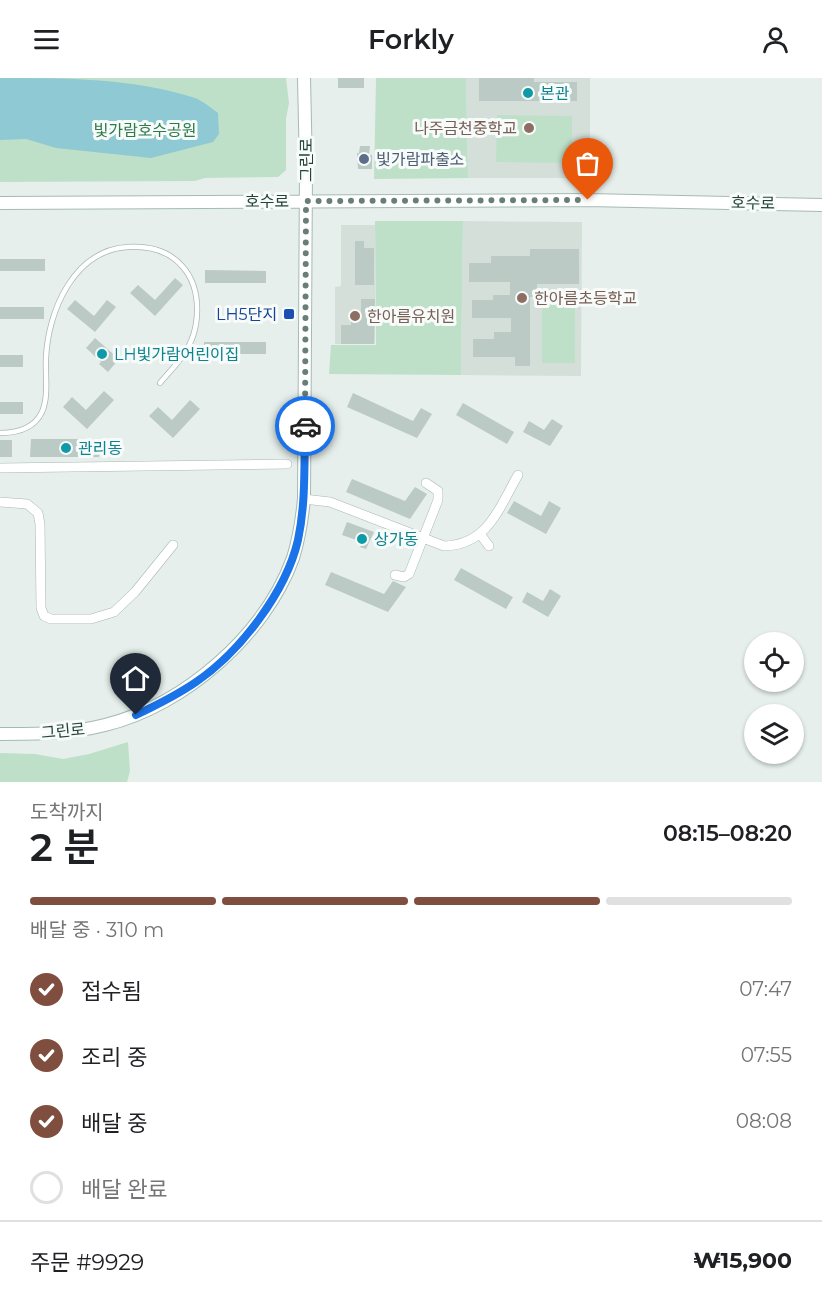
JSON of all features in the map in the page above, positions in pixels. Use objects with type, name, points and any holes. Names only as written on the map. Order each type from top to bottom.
[{"type":"street","name":"그린로","points":[[0,734],[52,734],[108,725],[168,699],[198,681],[229,654],[249,631],[277,591],[293,558],[304,499],[306,96],[304,78]]},
{"type":"street","name":"호수로","points":[[0,203],[588,200],[822,205]]},
{"type":"street","points":[[0,468],[287,464]]},
{"type":"street","points":[[304,499],[330,502],[423,539],[444,546],[453,546],[465,543],[489,526],[518,475]]},
{"type":"street","points":[[395,575],[404,577],[409,574],[438,500],[438,491],[426,483]]},
{"type":"street","points":[[0,502],[27,504],[38,513],[41,608],[44,616],[51,619],[91,619],[114,612],[135,592],[173,545]]},
{"type":"street","points":[[480,534],[489,546]]},
{"type":"lane","points":[[0,433],[19,432],[33,424],[38,418],[45,403],[46,358],[54,312],[63,292],[79,272],[110,251],[134,247],[161,251],[177,260],[192,281],[197,306],[195,329],[184,355],[160,383]]},
{"type":"shaded area","name":"나주금천중학교","points":[[466,78],[590,78],[590,178],[468,178]]},
{"type":"shaded area","name":"한아름초등학교","points":[[463,221],[582,222],[581,376],[461,375]]},
{"type":"shaded area","points":[[341,225],[375,225],[375,344],[335,344],[335,287],[341,286]]},
{"type":"green space","name":"빛가람호수공원","points":[[0,78],[286,78],[289,103],[286,119],[286,170],[278,177],[205,178],[195,181],[0,182]]},
{"type":"green space","points":[[376,78],[466,78],[468,178],[374,179]]},
{"type":"green space","points":[[497,115],[572,116],[572,163],[496,162]]},
{"type":"green space","points":[[375,221],[463,221],[461,375],[329,374],[331,345],[376,345]]},
{"type":"green space","points":[[542,301],[575,301],[575,363],[542,363]]},
{"type":"green space","points":[[128,742],[130,771],[127,782],[0,782],[0,753],[35,754],[63,759]]},
{"type":"water","points":[[0,78],[99,80],[172,91],[198,99],[218,113],[219,134],[213,142],[151,158],[56,148],[26,139],[0,140]]},
{"type":"building","points":[[338,78],[364,78],[364,88],[338,88]]},
{"type":"building","name":"본관","points":[[479,78],[534,78],[534,82],[577,82],[577,101],[479,101]]},
{"type":"building","name":"빛가람파출소","points":[[360,146],[370,146],[372,169],[358,169],[357,153],[359,153]]},
{"type":"building","points":[[355,241],[364,241],[364,248],[374,248],[374,285],[355,285]]},
{"type":"building","points":[[530,249],[579,249],[579,284],[537,284],[537,297],[530,297],[530,366],[515,366],[515,357],[473,357],[473,339],[494,339],[494,332],[511,332],[511,318],[472,318],[472,300],[493,300],[493,295],[510,295],[510,282],[469,282],[469,263],[491,263],[491,256],[530,256]]},
{"type":"building","points":[[0,259],[45,259],[45,271],[0,271]]},
{"type":"building","points":[[205,270],[266,271],[266,283],[205,283]]},
{"type":"building","points":[[175,278],[183,285],[155,316],[130,293],[138,285],[155,300]]},
{"type":"building","points":[[361,299],[375,299],[374,344],[341,344],[341,325],[351,325],[351,311],[361,312]]},
{"type":"building","points":[[75,300],[94,316],[107,300],[116,307],[95,332],[67,309]]},
{"type":"building","points":[[0,307],[44,307],[44,319],[0,319]]},
{"type":"building","name":"LH빛가람어린이집","points":[[95,338],[119,359],[108,372],[86,348]]},
{"type":"building","points":[[204,342],[266,342],[266,354],[204,354]]},
{"type":"building","points":[[0,355],[23,355],[23,367],[0,367]]},
{"type":"building","points":[[104,391],[114,400],[87,429],[63,407],[72,397],[86,410]]},
{"type":"building","points":[[353,393],[413,421],[421,408],[432,414],[417,438],[347,407]]},
{"type":"building","points":[[190,400],[200,409],[173,438],[149,416],[158,407],[172,420]]},
{"type":"building","points":[[0,402],[23,402],[23,414],[0,414]]},
{"type":"building","points":[[463,403],[514,432],[507,444],[456,415]]},
{"type":"building","points":[[552,419],[563,426],[550,446],[523,432],[529,421],[544,430]]},
{"type":"building","name":"관리동","points":[[31,439],[102,439],[99,457],[30,457]]},
{"type":"building","points":[[0,440],[12,440],[12,457],[0,457]]},
{"type":"building","points":[[352,479],[405,501],[415,487],[427,494],[410,519],[346,492]]},
{"type":"building","points":[[514,501],[541,516],[549,501],[561,508],[546,534],[507,513]]},
{"type":"building","name":"상가동","points":[[347,522],[374,532],[366,549],[360,547],[362,542],[342,535]]},
{"type":"building","points":[[461,568],[513,597],[506,609],[454,580]]},
{"type":"building","points":[[331,572],[384,594],[393,581],[406,587],[388,612],[325,585]]},
{"type":"building","points":[[550,589],[561,596],[548,617],[522,602],[527,592],[543,601]]},
{"type":"way so far","points":[[305,426],[306,201],[588,200]]},
{"type":"place","name":"본관","points":[[528,93]]},
{"type":"place","name":"나주금천중학교","points":[[529,128]]},
{"type":"place","name":"빛가람파출소","points":[[364,159]]},
{"type":"place","name":"한아름초등학교","points":[[522,298]]},
{"type":"place","name":"LH5단지","points":[[289,314]]},
{"type":"place","name":"한아름유치원","points":[[355,316]]},
{"type":"place","name":"LH빛가람어린이집","points":[[102,354]]},
{"type":"place","name":"관리동","points":[[66,448]]},
{"type":"place","name":"상가동","points":[[362,539]]},
{"type":"route","points":[[136,715],[198,681],[229,654],[249,631],[277,591],[293,558],[300,527],[304,499],[305,426]]}]
